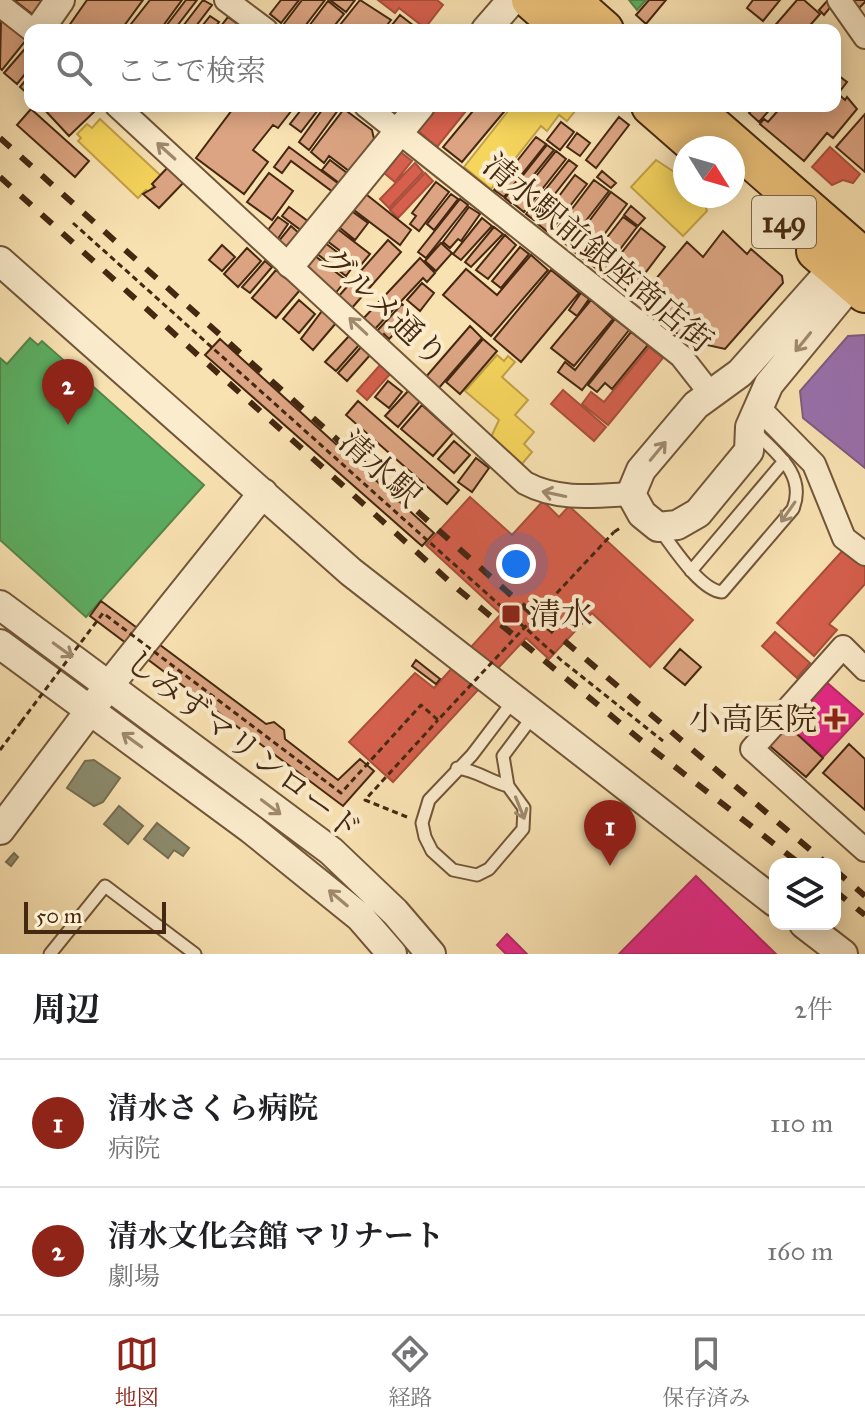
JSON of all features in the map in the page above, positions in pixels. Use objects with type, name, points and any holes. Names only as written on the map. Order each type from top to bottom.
[{"type":"highway","points":[[531,0],[558,24]]},
{"type":"highway","points":[[570,0],[597,24]]},
{"type":"highway","points":[[658,112],[685,136]]},
{"type":"highway","name":"149","points":[[696,112],[857,264]]},
{"type":"highway","name":"149","points":[[745,186],[857,264]]},
{"type":"street","points":[[43,24],[60,0]]},
{"type":"street","points":[[226,0],[258,24]]},
{"type":"street","points":[[491,24],[512,0]]},
{"type":"street","points":[[839,0],[865,37]]},
{"type":"street","points":[[0,5],[24,24]]},
{"type":"street","name":"グルメ通り","points":[[124,112],[525,483],[539,491],[570,497],[631,494]]},
{"type":"street","name":"清水駅前銀座商店街","points":[[374,112],[681,356],[710,393]]},
{"type":"street","points":[[291,264],[415,112]]},
{"type":"street","points":[[0,261],[351,572],[769,897]]},
{"type":"street","points":[[857,264],[769,384],[754,416],[749,451],[698,513],[677,525],[658,527],[642,514],[631,494],[641,470],[710,393],[740,373],[857,264]]},
{"type":"street","points":[[754,416],[814,464],[844,538],[865,554]]},
{"type":"street","points":[[2,823],[263,493]]},
{"type":"street","name":"しみずマリンロード","points":[[0,605],[331,851],[395,912],[431,954]]},
{"type":"street","name":"しみずマリンロード","points":[[1,646],[92,710],[324,886],[360,917],[392,954]]},
{"type":"street","points":[[865,669],[843,647],[752,749],[865,850]]},
{"type":"street","points":[[812,930],[843,954]]},
{"type":"lane","points":[[658,527],[691,571],[717,592],[722,592],[793,509],[798,496],[796,481],[754,416]]},
{"type":"lane","points":[[691,571],[784,461]]},
{"type":"lane","points":[[523,708],[503,756],[508,786],[524,808],[523,829],[495,863],[477,875],[453,870],[432,851],[422,823],[429,800],[457,768],[523,708]]},
{"type":"lane","points":[[457,768],[473,770],[490,781],[508,786]]},
{"type":"lane","points":[[50,954],[105,886],[195,954]]},
{"type":"path","name":"清水駅","points":[[73,223],[525,628],[663,741]]},
{"type":"path","points":[[422,823],[365,800],[614,532]]},
{"type":"path","points":[[0,750],[103,613],[341,793],[421,705],[438,720]]},
{"type":"building: 住宅","points":[[507,112],[574,112],[567,121],[559,115],[547,131],[541,126],[491,189],[464,167]]},
{"type":"building: 住宅","points":[[100,119],[160,175],[149,193],[146,190],[138,198],[78,141],[81,138],[77,134],[87,124],[92,128]]},
{"type":"building: 住宅","points":[[656,160],[673,171],[673,208],[706,208],[707,211],[683,236],[631,187]]},
{"type":"building: 住宅","points":[[497,355],[504,361],[508,356],[515,362],[502,377],[528,400],[515,415],[534,432],[524,444],[532,452],[522,464],[491,437],[499,420],[465,391]]},
{"type":"building: 商業","points":[[378,0],[437,0],[443,5],[428,24],[420,24],[399,8],[395,13]]},
{"type":"building: 商業","points":[[432,112],[465,112],[437,147],[417,130]]},
{"type":"building: 商業","points":[[830,147],[860,174],[853,183],[843,180],[832,185],[812,167]]},
{"type":"building: 商業","points":[[398,150],[412,161],[395,182],[378,168]]},
{"type":"building: 商業","points":[[415,163],[423,172],[389,208],[380,199]]},
{"type":"building: 商業","points":[[425,173],[433,181],[398,218],[390,210]]},
{"type":"building: 商業","points":[[649,347],[663,358],[608,425],[582,404],[591,392],[604,402]]},
{"type":"building: 商業","points":[[381,364],[391,373],[367,400],[357,391]]},
{"type":"building: 商業","points":[[563,390],[606,427],[594,441],[551,404]]},
{"type":"building: 商業","points":[[470,497],[512,535],[543,501],[559,517],[569,506],[693,620],[650,667],[592,613],[549,659],[526,638],[393,782],[349,742],[415,673],[434,688],[501,614],[426,545]]},
{"type":"building: 商業","points":[[845,548],[865,566],[865,584],[829,624],[837,630],[814,656],[777,623]]},
{"type":"building: 商業","points":[[775,632],[810,663],[797,678],[762,646]]},
{"type":"building: 業務","points":[[865,335],[865,468],[803,418],[800,391],[848,336]]},
{"type":"building: 医療","points":[[824,680],[863,714],[823,757],[785,723]]},
{"type":"building: 医療","points":[[696,876],[776,954],[619,954]]},
{"type":"building: 医療","points":[[507,934],[527,954],[506,954],[497,945]]},
{"type":"building: 公共","points":[[629,0],[646,0],[637,10]]},
{"type":"building: 公共","points":[[30,338],[38,345],[42,341],[204,485],[86,617],[0,540],[0,358],[7,364]]},
{"type":"building: 工業","points":[[94,760],[120,778],[103,802],[94,806],[67,788],[85,761]]},
{"type":"building: 工業","points":[[119,806],[143,826],[128,844],[104,824]]},
{"type":"building: 工業","points":[[157,823],[189,848],[183,856],[174,850],[168,858],[144,839]]},
{"type":"building: 工業","points":[[14,853],[18,857],[11,866],[6,862]]},
{"type":"building: その他","points":[[14,0],[52,0],[36,17]]},
{"type":"building: その他","points":[[87,0],[143,0],[125,24],[70,24]]},
{"type":"building: その他","points":[[150,0],[182,0],[164,24],[131,24]]},
{"type":"building: その他","points":[[186,0],[197,0],[179,24],[168,24]]},
{"type":"building: その他","points":[[203,0],[212,5],[198,24],[185,24]]},
{"type":"building: その他","points":[[281,0],[299,0],[281,23],[270,14]]},
{"type":"building: その他","points":[[302,0],[325,0],[307,24],[284,24]]},
{"type":"building: その他","points":[[330,0],[355,0],[346,12]]},
{"type":"building: その他","points":[[360,0],[391,20],[388,24],[341,24]]},
{"type":"building: その他","points":[[649,0],[666,0],[646,24],[636,15]]},
{"type":"building: その他","points":[[753,0],[780,0],[763,21],[747,8]]},
{"type":"building: その他","points":[[797,0],[804,0],[820,14],[811,24],[776,24]]},
{"type":"building: その他","points":[[828,0],[833,4],[824,15],[819,10]]},
{"type":"building: その他","points":[[851,0],[865,0],[865,2],[858,9]]},
{"type":"building: その他","points":[[328,1],[344,14],[336,24],[311,24]]},
{"type":"building: その他","points":[[400,15],[412,24],[393,24]]},
{"type":"building: その他","points":[[210,16],[219,22],[218,24],[204,24]]},
{"type":"building: その他","points":[[228,17],[238,24],[223,24]]},
{"type":"building: その他","points":[[1,18],[24,37],[24,43],[2,70]]},
{"type":"building: その他","points":[[24,50],[24,75],[17,84],[4,73]]},
{"type":"building: その他","points":[[841,96],[845,100],[847,97],[857,109],[833,138],[827,133],[804,161],[760,124],[764,119],[768,122],[777,112],[841,112]]},
{"type":"building: その他","points":[[28,112],[34,112],[89,161],[75,177],[17,125]]},
{"type":"building: その他","points":[[47,112],[94,112],[69,136]]},
{"type":"building: その他","points":[[230,112],[290,112],[278,128],[273,125],[253,150],[268,162],[244,194],[196,158]]},
{"type":"building: その他","points":[[299,112],[316,112],[301,132],[290,124]]},
{"type":"building: その他","points":[[321,112],[337,112],[309,150],[299,142]]},
{"type":"building: その他","points":[[342,112],[348,112],[372,130],[374,139],[349,171],[329,156],[324,163],[311,152]]},
{"type":"building: その他","points":[[472,112],[504,112],[462,162],[443,147]]},
{"type":"building: その他","points":[[750,112],[768,112],[759,122]]},
{"type":"building: その他","points":[[865,114],[865,172],[836,147]]},
{"type":"building: その他","points":[[619,117],[629,125],[596,168],[586,160]]},
{"type":"building: その他","points":[[561,122],[574,132],[560,150],[547,140]]},
{"type":"building: その他","points":[[577,133],[590,143],[580,156],[567,147]]},
{"type":"building: その他","points":[[536,137],[546,144],[504,197],[494,190]]},
{"type":"building: その他","points":[[547,145],[554,150],[511,203],[505,198]]},
{"type":"building: その他","points":[[289,147],[339,184],[333,192],[291,161],[282,173],[274,167]]},
{"type":"building: その他","points":[[556,151],[566,159],[524,212],[514,204]]},
{"type":"building: その他","points":[[330,160],[347,173],[339,183],[322,170]]},
{"type":"building: その他","points":[[569,160],[577,166],[534,220],[526,214]]},
{"type":"building: その他","points":[[169,166],[185,181],[159,208],[143,194],[155,187],[152,184]]},
{"type":"building: その他","points":[[602,171],[616,183],[611,188],[597,177]]},
{"type":"building: その他","points":[[269,173],[293,191],[272,220],[247,202]]},
{"type":"building: その他","points":[[575,175],[587,184],[549,233],[538,224]]},
{"type":"building: その他","points":[[594,180],[609,191],[567,245],[553,234]]},
{"type":"building: その他","points":[[436,182],[449,192],[419,231],[410,224],[416,216],[412,213]]},
{"type":"building: その他","points":[[362,191],[411,230],[400,245],[350,207]]},
{"type":"building: その他","points":[[611,192],[627,204],[585,260],[569,248]]},
{"type":"building: その他","points":[[451,194],[458,199],[434,230],[427,224]]},
{"type":"building: その他","points":[[460,199],[468,205],[426,258],[418,252]]},
{"type":"building: その他","points":[[631,206],[645,218],[638,226],[624,215]]},
{"type":"building: その他","points":[[289,207],[309,222],[302,231],[282,216]]},
{"type":"building: その他","points":[[346,207],[368,223],[355,240],[334,223]]},
{"type":"building: その他","points":[[469,207],[480,214],[461,241],[458,239],[450,248],[443,242]]},
{"type":"building: その他","points":[[278,217],[288,224],[277,240],[268,230]]},
{"type":"building: その他","points":[[623,217],[637,227],[602,273],[588,262]]},
{"type":"building: その他","points":[[482,218],[492,226],[461,260],[453,254]]},
{"type":"building: その他","points":[[331,224],[370,254],[360,266],[322,237]]},
{"type":"building: その他","points":[[291,226],[300,234],[289,247],[284,247],[278,242]]},
{"type":"building: その他","points":[[494,227],[503,234],[471,267],[465,262]]},
{"type":"building: その他","points":[[641,228],[665,247],[630,293],[605,274]]},
{"type":"building: その他","points":[[723,231],[747,254],[751,249],[782,276],[783,283],[725,349],[685,340],[638,300],[687,242],[703,257]]},
{"type":"building: その他","points":[[505,235],[516,245],[488,279],[476,270]]},
{"type":"building: その他","points":[[320,239],[354,265],[346,276],[312,250]]},
{"type":"building: その他","points":[[388,240],[401,252],[351,309],[338,297]]},
{"type":"building: その他","points":[[441,243],[452,253],[436,271],[425,261]]},
{"type":"building: その他","points":[[222,245],[235,257],[222,271],[209,260]]},
{"type":"building: その他","points":[[520,247],[529,254],[501,288],[492,281]]},
{"type":"building: その他","points":[[247,248],[261,261],[238,287],[224,274]]},
{"type":"building: その他","points":[[310,252],[346,280],[334,295],[302,262]]},
{"type":"building: その他","points":[[531,255],[548,270],[491,336],[443,295],[466,269],[497,295]]},
{"type":"building: その他","points":[[420,258],[435,273],[427,282],[423,278],[373,331],[362,320]]},
{"type":"building: その他","points":[[265,261],[272,267],[250,293],[242,287]]},
{"type":"building: その他","points":[[276,270],[300,290],[276,318],[252,298]]},
{"type":"building: その他","points":[[551,270],[579,293],[521,362],[494,339]]},
{"type":"building: その他","points":[[422,283],[434,293],[420,311],[407,300]]},
{"type":"building: その他","points":[[581,293],[589,299],[577,316],[569,310]]},
{"type":"building: その他","points":[[299,300],[315,314],[299,333],[283,319]]},
{"type":"building: その他","points":[[591,300],[613,319],[574,366],[551,348]]},
{"type":"building: その他","points":[[402,304],[413,315],[389,339],[384,334],[381,337],[376,332]]},
{"type":"building: その他","points":[[322,311],[336,323],[313,350],[301,339]]},
{"type":"building: その他","points":[[615,319],[629,330],[582,390],[558,372],[565,362],[575,370]]},
{"type":"building: その他","points":[[470,326],[482,338],[438,389],[425,378]]},
{"type":"building: その他","points":[[631,332],[648,345],[612,389],[605,383],[597,392],[588,385]]},
{"type":"building: その他","points":[[349,336],[359,345],[336,371],[325,362]]},
{"type":"building: その他","points":[[220,339],[434,533],[422,546],[205,355]]},
{"type":"building: その他","points":[[483,339],[497,351],[460,394],[446,382]]},
{"type":"building: その他","points":[[362,346],[371,354],[347,381],[338,373]]},
{"type":"building: その他","points":[[388,381],[402,392],[389,408],[375,397]]},
{"type":"building: その他","points":[[409,390],[421,400],[398,427],[385,416]]},
{"type":"building: その他","points":[[358,401],[459,490],[447,504],[346,415]]},
{"type":"building: その他","points":[[422,405],[453,433],[433,456],[401,429]]},
{"type":"building: その他","points":[[454,441],[470,455],[454,473],[438,459]]},
{"type":"building: その他","points":[[476,458],[489,468],[472,492],[458,482]]},
{"type":"building: その他","points":[[101,601],[266,724],[274,722],[284,730],[285,739],[338,780],[360,759],[374,771],[343,806],[90,616]]},
{"type":"building: その他","points":[[680,649],[701,667],[685,685],[664,668]]},
{"type":"building: その他","points":[[416,660],[440,679],[436,684],[412,666]]},
{"type":"building: その他","points":[[785,723],[823,758],[806,777],[771,747],[770,740]]},
{"type":"building: その他","points":[[849,744],[865,759],[865,810],[823,773]]},
{"type":"railway","points":[[0,138],[521,604],[820,858]]},
{"type":"railway","points":[[0,177],[459,590],[643,742],[792,858]]},
{"type":"railway","points":[[841,875],[865,896]]},
{"type":"railway","points":[[841,896],[865,915]]},
{"type":"place","name":"清水文化会館 マリナート","points":[[68,425]]},
{"type":"place","name":"清水","points":[[511,614]]},
{"type":"place","name":"小高医院","points":[[835,719]]},
{"type":"place","name":"清水さくら病院","points":[[610,866]]}]
